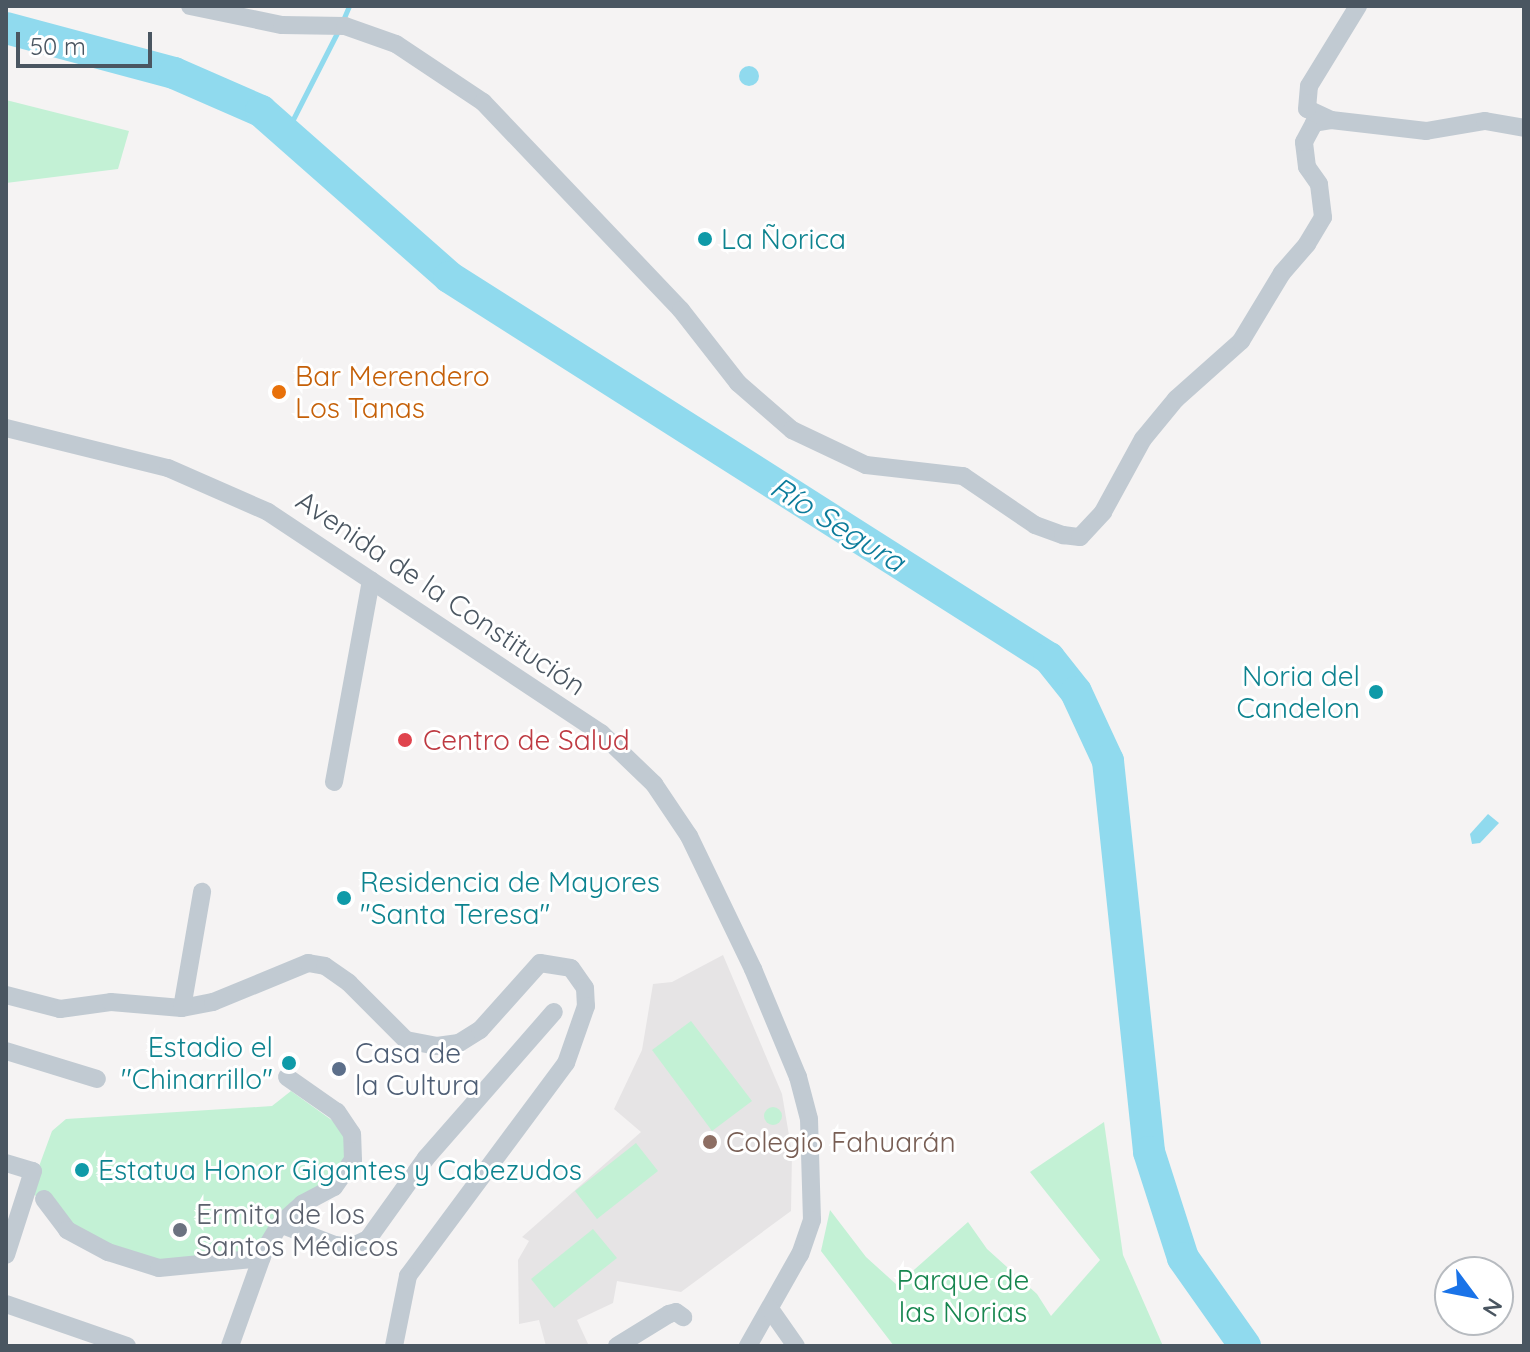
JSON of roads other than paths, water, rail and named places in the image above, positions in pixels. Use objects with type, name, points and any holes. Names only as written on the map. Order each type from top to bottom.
[{"type":"street","points":[[190,6],[282,25],[345,26],[396,44],[483,102],[681,310],[738,383],[792,430],[866,465],[963,476],[1035,525],[1063,535],[1080,537],[1103,512],[1143,439],[1176,399],[1241,341],[1282,273],[1307,244],[1323,217],[1319,184],[1307,167],[1304,142],[1314,123],[1331,120],[1426,131],[1485,121],[1524,128]]},
{"type":"street","points":[[1331,120],[1307,109],[1309,86],[1358,6]]},
{"type":"street","name":"Avenida de la Constitución","points":[[6,428],[132,458],[223,488],[371,580],[601,733],[654,784],[689,836],[780,1029],[809,1119],[812,1220],[770,1309],[748,1346]]},
{"type":"street","points":[[334,782],[371,580]]},
{"type":"street","points":[[182,1008],[202,892]]},
{"type":"street","points":[[6,995],[60,1009],[111,1002],[182,1008],[213,1002],[308,963],[325,966],[406,1040],[437,1046],[459,1043],[480,1030],[540,963],[561,964],[580,977],[585,997],[566,1063],[422,1253],[408,1276],[394,1346]]},
{"type":"street","points":[[280,1224],[335,1245],[351,1247],[368,1239],[426,1158],[554,1012]]},
{"type":"street","points":[[6,1051],[97,1079]]},
{"type":"street","points":[[230,1346],[262,1258],[280,1224],[302,1204],[334,1187],[353,1160],[352,1134],[337,1112],[287,1077]]},
{"type":"street","points":[[6,1163],[33,1171],[6,1255]]},
{"type":"street","points":[[44,1199],[67,1230],[108,1252],[159,1268],[262,1258]]},
{"type":"street","points":[[6,1304],[127,1346]]},
{"type":"street","points":[[770,1309],[796,1346]]},
{"type":"street","points":[[617,1346],[669,1314],[683,1317]]},
{"type":"water","points":[[749,66],[756,69],[759,76],[756,83],[749,86],[742,83],[739,76],[742,69]]},
{"type":"water","points":[[1488,814],[1499,823],[1480,843],[1472,844],[1470,834]]},
{"type":"waterway","points":[[343,20],[349,6]]},
{"type":"waterway","name":"Río Segura","points":[[6,28],[174,73],[261,111],[449,277],[1049,658],[1076,692],[1108,761],[1149,1152],[1183,1258],[1245,1346]]},
{"type":"waterway","points":[[286,133],[339,29]]},
{"type":"place","name":"La Ñorica","points":[[705,239]]},
{"type":"place","name":"Bar Merendero Los Tanas","points":[[279,392]]},
{"type":"place","name":"Noria del Candelon","points":[[1376,692]]},
{"type":"place","name":"Centro de Salud","points":[[405,740]]},
{"type":"place","name":"Residencia de Mayores \"Santa Teresa\"","points":[[344,898]]},
{"type":"place","name":"Estadio el ''Chinarrillo''","points":[[289,1063]]},
{"type":"place","name":"Casa de la Cultura","points":[[339,1069]]},
{"type":"place","name":"Colegio Fahuarán","points":[[710,1142]]},
{"type":"place","name":"Estatua Honor Gigantes y Cabezudos","points":[[82,1170]]},
{"type":"place","name":"Ermita de los Santos Médicos","points":[[180,1230]]},
{"type":"park label","name":"Parque de las Norias","points":[[963,1296]]}]
